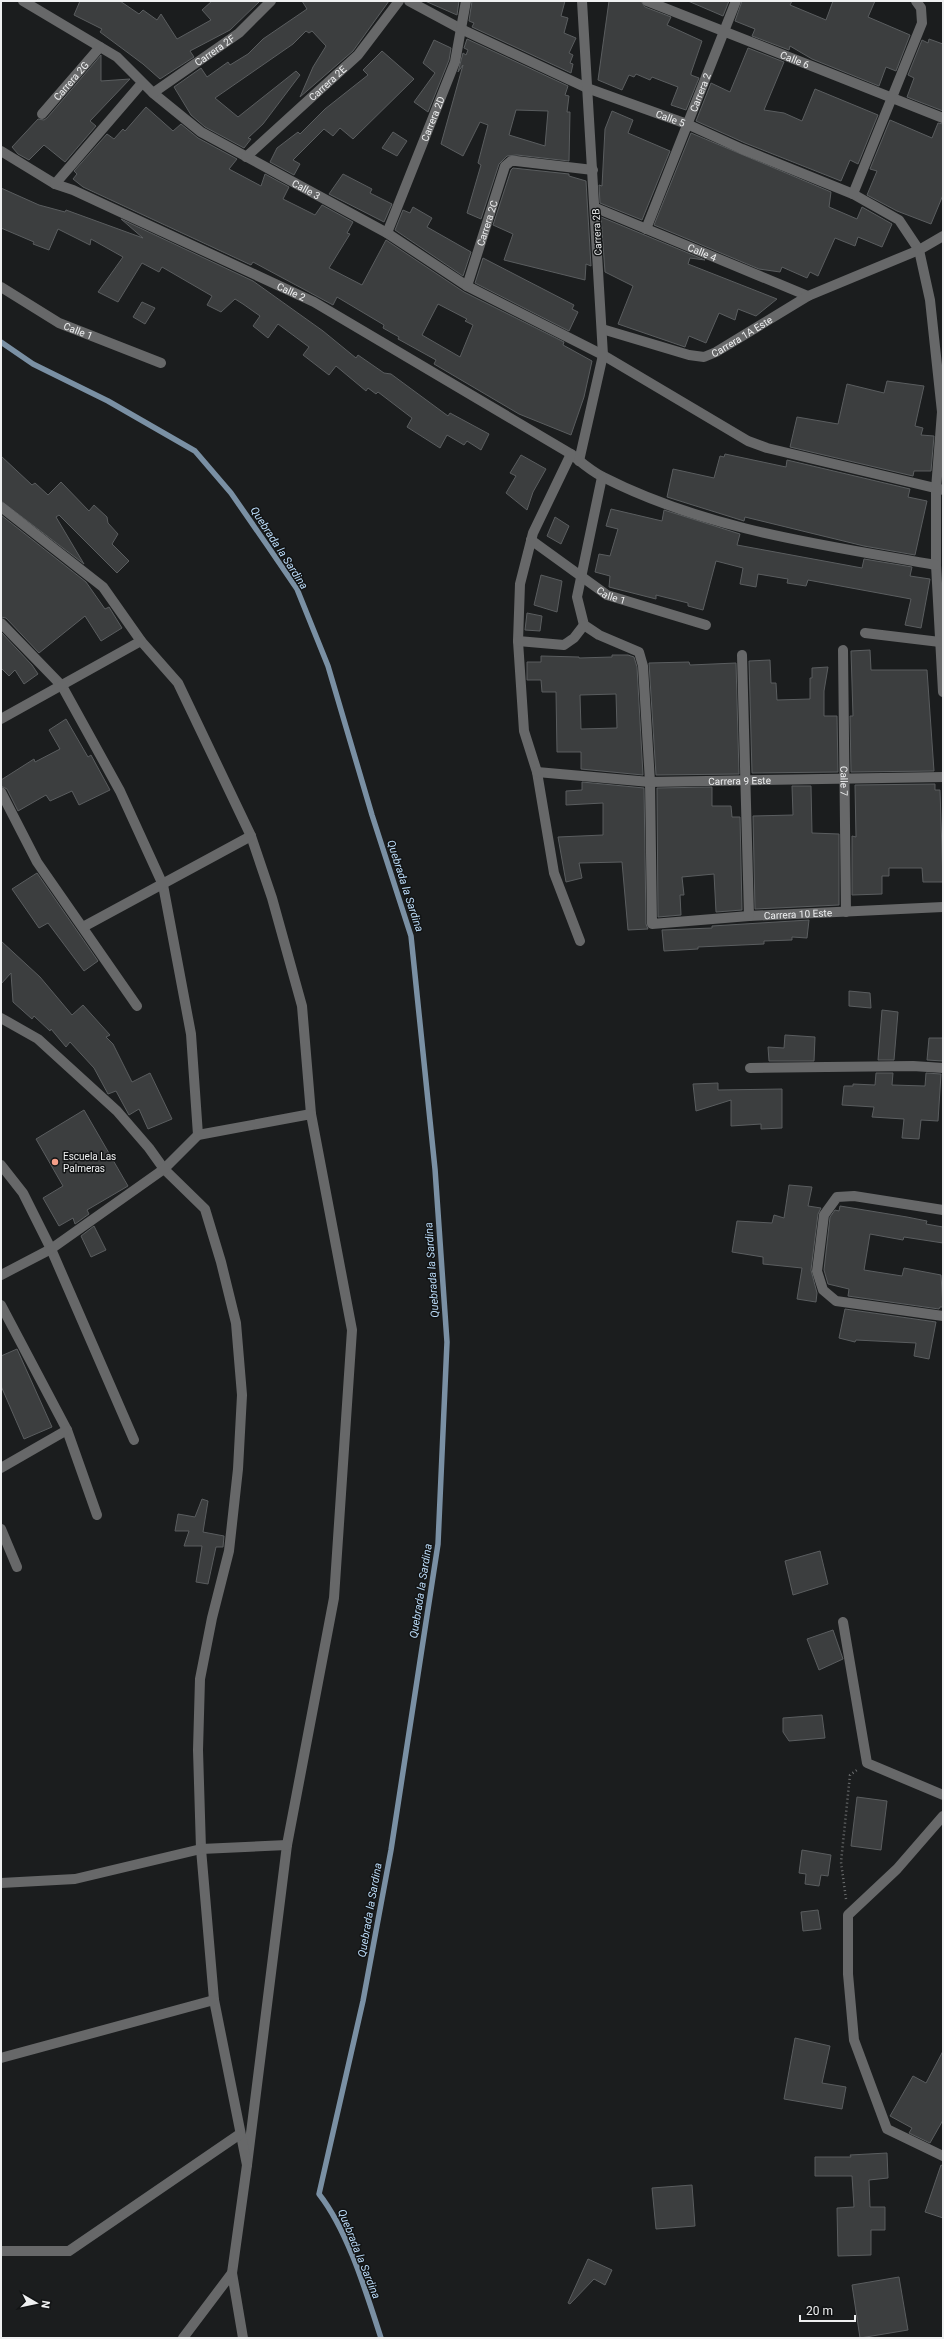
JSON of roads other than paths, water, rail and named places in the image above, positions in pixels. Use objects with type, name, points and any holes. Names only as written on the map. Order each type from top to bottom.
[{"type":"street","name":"Calle 3","points":[[23,1],[116,57],[153,93],[201,132],[387,233],[468,286],[604,355],[748,441],[768,448],[940,489]]},
{"type":"street","name":"Carrera 2F","points":[[153,93],[239,33],[271,1]]},
{"type":"street","name":"Carrera 2E","points":[[246,157],[358,55],[399,1]]},
{"type":"street","name":"Calle 5","points":[[409,1],[461,29],[587,88],[687,124],[742,149],[853,194],[899,220],[919,250]]},
{"type":"street","name":"Carrera 2D","points":[[387,233],[455,62],[466,1]]},
{"type":"street","name":"Carrera 2B","points":[[579,461],[604,355],[582,1]]},
{"type":"street","name":"Calle 6","points":[[647,1],[943,118]]},
{"type":"street","name":"Carrera 2","points":[[646,228],[736,1]]},
{"type":"street","points":[[853,194],[922,23],[921,8],[916,1]]},
{"type":"street","name":"Carrera 2G","points":[[42,114],[100,47]]},
{"type":"street","points":[[55,184],[142,83]]},
{"type":"street","name":"Calle 2","points":[[1,151],[55,184],[73,190],[314,302],[571,454],[602,477],[689,514],[748,531],[936,565]]},
{"type":"street","name":"Carrera 2C","points":[[468,286],[505,166],[511,162],[593,170]]},
{"type":"street","name":"Calle 4","points":[[596,208],[808,296]]},
{"type":"street","name":"Carrera 1A Este","points":[[602,329],[689,355],[704,357],[716,352],[808,296],[919,250],[943,236]]},
{"type":"street","points":[[919,250],[930,300],[942,412],[936,565],[943,692]]},
{"type":"street","name":"Calle 1","points":[[1,287],[59,323],[161,363]]},
{"type":"street","points":[[571,454],[531,540],[520,584],[518,641],[524,731],[537,772],[554,873],[580,942]]},
{"type":"street","points":[[602,477],[577,597],[584,625],[599,635],[639,652],[643,666],[650,782]]},
{"type":"street","points":[[1,507],[103,587],[141,641],[178,683],[251,836],[272,898],[302,1006],[311,1114],[352,1330],[334,1598],[287,1845],[232,2273],[243,2338]]},
{"type":"street","name":"Calle 1","points":[[531,540],[607,595],[706,625]]},
{"type":"street","points":[[1,623],[62,686],[120,792],[163,885],[191,1034],[198,1135]]},
{"type":"street","points":[[518,641],[564,644],[574,638],[584,625]]},
{"type":"street","points":[[865,633],[940,639]]},
{"type":"street","points":[[1,719],[141,641]]},
{"type":"street","name":"Calle 7","points":[[843,650],[846,912]]},
{"type":"street","points":[[742,655],[749,916]]},
{"type":"street","name":"Carrera 9 Este","points":[[537,772],[650,782],[943,777]]},
{"type":"street","name":"Carrera 10 Este","points":[[650,782],[652,924],[749,916],[943,907]]},
{"type":"street","points":[[1,792],[38,862],[137,1006]]},
{"type":"street","points":[[83,927],[251,836]]},
{"type":"street","points":[[1,1018],[38,1039],[117,1111],[149,1148],[164,1169],[206,1209],[222,1262],[236,1323],[242,1395],[229,1551],[212,1618],[200,1678],[198,1750],[201,1849],[214,2000],[247,2165]]},
{"type":"street","points":[[750,1068],[913,1066],[943,1068]]},
{"type":"street","points":[[1,1275],[51,1249],[164,1169],[198,1135],[311,1114]]},
{"type":"street","points":[[1,1165],[23,1193],[51,1249],[134,1440]]},
{"type":"street","points":[[943,1210],[854,1196],[837,1197],[824,1215],[817,1271],[823,1290],[836,1301],[943,1316]]},
{"type":"street","points":[[1,1305],[67,1430],[97,1515]]},
{"type":"street","points":[[1,1468],[67,1430]]},
{"type":"street","points":[[1,1529],[17,1567]]},
{"type":"street","points":[[842,1622],[867,1762],[943,1795]]},
{"type":"street","points":[[943,1816],[897,1869],[848,1915],[848,1974],[854,2040],[887,2129],[943,2156]]},
{"type":"street","points":[[1,1883],[74,1879],[201,1849],[287,1845]]},
{"type":"street","points":[[1,2058],[214,2000]]},
{"type":"street","points":[[1,2251],[69,2250],[240,2134]]},
{"type":"street","points":[[183,2338],[232,2273]]},
{"type":"waterway","name":"Quebrada la Sardina","points":[[1,342],[33,364],[108,401],[195,451],[231,493],[267,545],[297,589],[328,666],[372,815],[411,936],[435,1169],[447,1342],[438,1544],[391,1850],[363,2001],[319,2194],[339,2226],[347,2244],[381,2338]]},
{"type":"place","name":"Escuela Las Palmeras","points":[[55,1162]]}]
